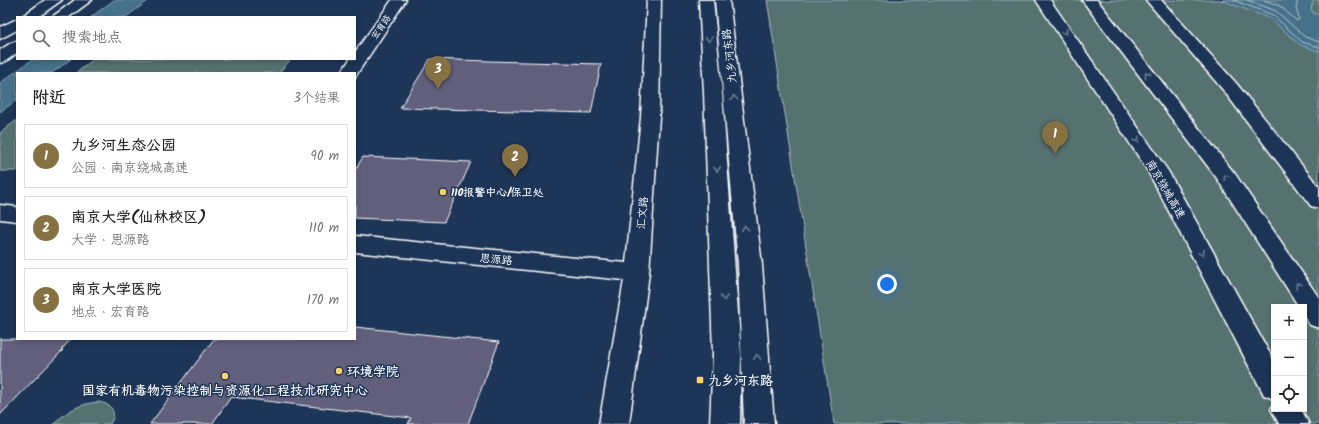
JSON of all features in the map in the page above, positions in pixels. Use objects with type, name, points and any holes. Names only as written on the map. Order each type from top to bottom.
[{"type":"main road","points":[[30,16],[55,0]]},
{"type":"main road","points":[[61,16],[85,0]]},
{"type":"main road","name":"宏育路","points":[[350,72],[399,0]]},
{"type":"main road","name":"汇文路","points":[[614,424],[637,273],[650,117],[654,0]]},
{"type":"main road","name":"九乡河东路","points":[[706,0],[713,92],[727,354],[725,424]]},
{"type":"main road","name":"九乡河东路","points":[[722,0],[734,98],[755,339],[759,424]]},
{"type":"main road","name":"南京绕城高速","points":[[1043,0],[1158,171],[1271,381]]},
{"type":"main road","points":[[1089,0],[1225,174],[1319,318]]},
{"type":"main road","points":[[1153,0],[1230,87],[1319,201]]},
{"type":"main road","points":[[0,34],[16,25]]},
{"type":"main road","points":[[0,58],[16,47]]},
{"type":"main road","points":[[0,212],[16,214]]},
{"type":"main road","name":"思源路","points":[[356,244],[637,273]]},
{"type":"main road","points":[[1288,412],[1294,424]]},
{"type":"green space","points":[[767,0],[1319,0],[1319,424],[834,424]]},
{"type":"green space","points":[[93,60],[290,60],[280,72],[77,72]]},
{"type":"green space","points":[[16,121],[16,171],[0,171],[0,133]]},
{"type":"green space","points":[[99,402],[112,409],[113,416],[110,424],[54,424],[74,408]]},
{"type":"water","points":[[114,0],[149,0],[127,16],[92,16]]},
{"type":"water","points":[[1221,0],[1314,0],[1311,8],[1313,13],[1319,15],[1319,51],[1300,45],[1271,19]]},
{"type":"water","points":[[32,60],[70,60],[53,72],[16,72],[16,101],[0,112],[0,83]]},
{"type":"building","points":[[430,59],[601,64],[591,113],[400,108]]},
{"type":"building","name":"110报警中心/保卫处","points":[[363,157],[471,162],[444,222],[356,218],[356,168]]},
{"type":"building","name":"环境学院","points":[[356,327],[499,342],[468,424],[408,424],[411,418],[231,397],[212,424],[150,424],[213,340],[356,340]]},
{"type":"building","points":[[0,339],[70,340],[61,350],[63,350],[0,415]]},
{"type":"place","name":"南京大学医院","points":[[438,89]]},
{"type":"place","name":"九乡河生态公园","points":[[1055,154]]},
{"type":"place","name":"南京大学(仙林校区)","points":[[515,177]]},
{"type":"place","name":"110报警中心/保卫处","points":[[443,192]]},
{"type":"place","name":"环境学院","points":[[339,371]]},
{"type":"place","name":"国家有机毒物污染控制与资源化工程技术研究中心","points":[[225,376]]},
{"type":"place","name":"九乡河东路","points":[[700,380]]}]
